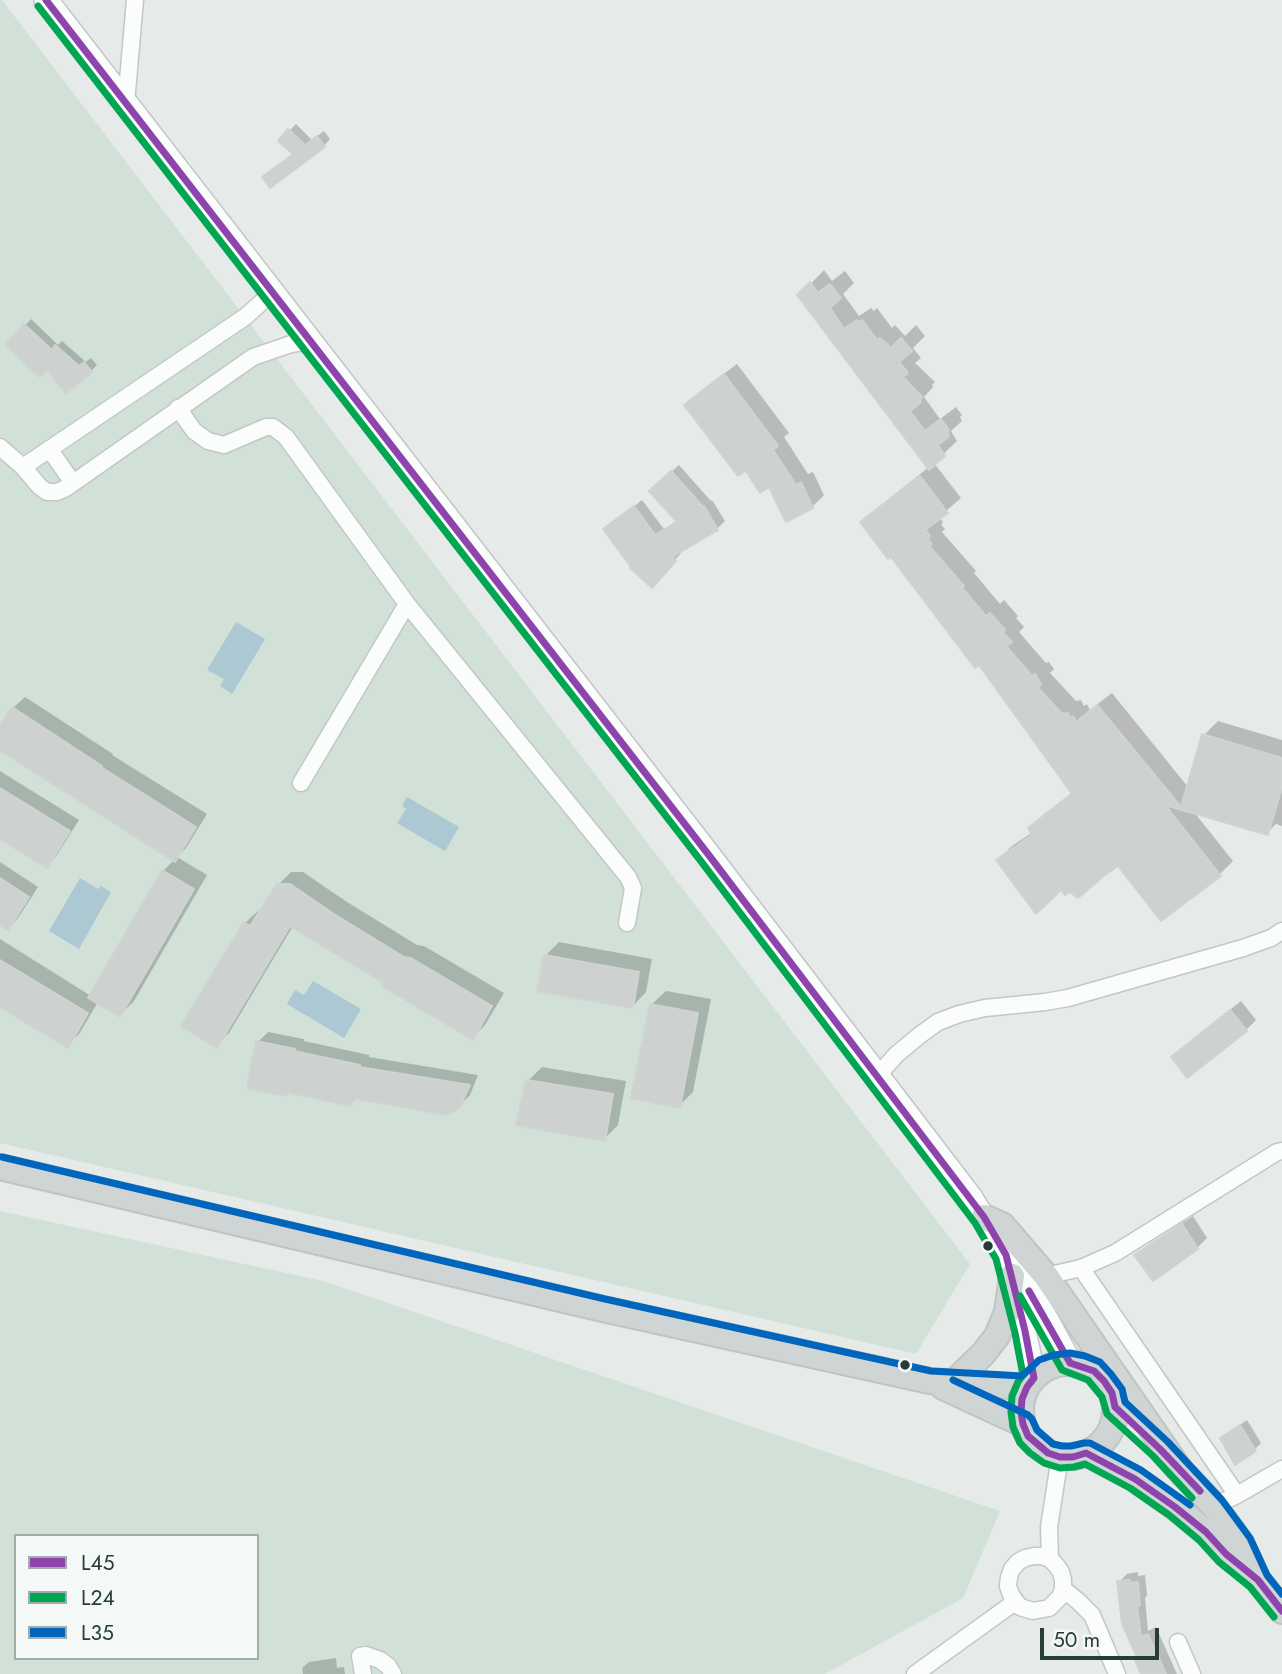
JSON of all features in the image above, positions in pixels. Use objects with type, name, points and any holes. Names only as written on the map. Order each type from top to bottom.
[{"type":"main road","points":[[46,0],[708,854],[984,1217],[1009,1266],[1047,1321],[1070,1363]]},
{"type":"main road","points":[[0,1167],[603,1309],[942,1382],[1031,1383]]},
{"type":"main road","points":[[984,1217],[1002,1225],[1046,1276],[1183,1474]]},
{"type":"main road","points":[[942,1382],[983,1354],[997,1336],[1007,1312],[1009,1266]]},
{"type":"main road","points":[[1009,1266],[1031,1383]]},
{"type":"main road","points":[[1070,1363],[1094,1371],[1104,1381],[1112,1393],[1114,1421],[1098,1446],[1073,1457],[1060,1457],[1048,1453],[1028,1436],[1021,1412],[1022,1399],[1031,1383],[1045,1370],[1057,1364],[1070,1363]]},
{"type":"main road","points":[[942,1382],[1023,1424]]},
{"type":"main road","points":[[1115,1407],[1160,1449],[1214,1506],[1241,1543],[1258,1580],[1282,1611]]},
{"type":"main road","points":[[1086,1453],[1135,1479],[1175,1507],[1258,1580]]},
{"type":"street","points":[[126,103],[135,0]]},
{"type":"street","points":[[23,467],[245,317],[274,292]]},
{"type":"street","points":[[0,447],[23,467],[40,487],[47,492],[57,492],[253,357],[281,346],[310,341]]},
{"type":"street","points":[[178,408],[194,431],[208,441],[224,445],[266,427],[279,429],[407,604],[628,877],[633,888],[627,923]]},
{"type":"street","points":[[50,450],[73,483]]},
{"type":"street","points":[[301,783],[407,604]]},
{"type":"street","points":[[877,1076],[897,1054],[920,1035],[938,1022],[959,1014],[985,1008],[1068,998],[1243,948],[1282,931]]},
{"type":"street","points":[[1046,1276],[1082,1268],[1115,1253],[1277,1152],[1282,1152]]},
{"type":"street","points":[[1082,1268],[1237,1494]]},
{"type":"street","points":[[1042,1558],[1060,1457]]},
{"type":"street","points":[[1214,1506],[1282,1469]]},
{"type":"street","points":[[1025,1558],[1042,1558],[1056,1565],[1061,1572],[1063,1589],[1055,1603],[1041,1611],[1027,1609],[1015,1602],[1011,1595],[1009,1577],[1018,1562],[1025,1558]]},
{"type":"street","points":[[1063,1589],[1092,1615],[1117,1674]]},
{"type":"street","points":[[915,1674],[1015,1602]]},
{"type":"street","points":[[1178,1642],[1192,1674]]},
{"type":"street","points":[[363,1674],[360,1656],[380,1660],[393,1674]]},
{"type":"shaded area","points":[[0,0],[970,1264],[916,1354],[0,1143]]},
{"type":"shaded area","points":[[0,1211],[323,1281],[1000,1511],[963,1598],[825,1674],[0,1674]]},
{"type":"water","points":[[236,622],[265,639],[232,694],[220,686],[224,679],[207,670]]},
{"type":"water","points":[[407,797],[459,827],[445,851],[397,823],[406,809],[402,806]]},
{"type":"water","points":[[80,878],[98,889],[101,886],[111,892],[79,949],[49,931]]},
{"type":"water","points":[[313,981],[361,1009],[344,1038],[287,1004],[295,990],[304,995]]},
{"type":"building","points":[[288,129],[305,145],[317,136],[325,147],[270,188],[262,177],[293,154],[278,141]]},
{"type":"building","points":[[810,282],[818,293],[830,284],[841,298],[830,308],[844,329],[857,320],[859,323],[862,320],[877,340],[880,338],[891,348],[901,338],[912,351],[899,362],[908,373],[903,377],[922,397],[921,402],[910,411],[925,431],[941,419],[949,430],[949,436],[938,445],[945,456],[929,470],[797,295]]},
{"type":"building","points":[[24,324],[52,350],[55,345],[79,366],[84,362],[92,372],[66,393],[47,370],[40,377],[6,344]]},
{"type":"building","points":[[724,374],[778,446],[773,450],[796,485],[801,482],[813,508],[786,522],[769,487],[760,493],[746,471],[738,476],[684,405]]},
{"type":"building","points":[[671,471],[704,506],[718,530],[672,557],[676,561],[652,588],[630,568],[603,529],[634,506],[655,535],[677,522],[649,491]]},
{"type":"building","points":[[920,476],[948,513],[925,530],[932,544],[929,546],[986,616],[990,613],[1005,630],[1003,633],[1012,642],[1006,646],[1032,676],[1035,674],[1041,684],[1038,688],[1062,714],[1068,713],[1076,722],[1097,705],[1181,807],[1202,734],[1282,758],[1282,787],[1268,835],[1165,805],[1221,876],[1161,921],[1118,866],[1078,898],[1070,892],[1065,895],[1061,890],[1036,914],[996,860],[1032,835],[1028,828],[1072,794],[979,665],[975,668],[891,557],[888,559],[860,522]]},
{"type":"building","points":[[12,707],[196,827],[175,862],[0,750],[0,725]]},
{"type":"building","points":[[0,788],[70,831],[47,868],[0,839]]},
{"type":"building","points":[[162,870],[194,889],[120,1017],[88,998]]},
{"type":"building","points":[[0,878],[29,897],[8,930],[0,925]]},
{"type":"building","points":[[277,884],[290,884],[404,957],[411,958],[492,1006],[473,1040],[382,986],[384,983],[290,926],[217,1048],[181,1026],[244,922],[250,926]]},
{"type":"building","points":[[544,955],[639,972],[633,1008],[537,991]]},
{"type":"building","points":[[0,960],[88,1013],[68,1048],[0,1007]]},
{"type":"building","points":[[650,1004],[698,1013],[680,1108],[631,1098]]},
{"type":"building","points":[[1230,1010],[1247,1031],[1187,1078],[1171,1057]]},
{"type":"building","points":[[256,1041],[360,1065],[359,1067],[470,1085],[460,1107],[447,1115],[353,1098],[351,1106],[287,1092],[286,1096],[247,1088]]},
{"type":"building","points":[[526,1080],[613,1094],[605,1141],[516,1125]]},
{"type":"building","points":[[1182,1224],[1198,1249],[1153,1281],[1134,1255]]},
{"type":"building","points":[[1240,1425],[1256,1451],[1235,1465],[1220,1438]]},
{"type":"building","points":[[1130,1580],[1131,1583],[1138,1582],[1140,1605],[1137,1606],[1141,1637],[1148,1634],[1166,1674],[1141,1674],[1134,1658],[1137,1657],[1122,1624],[1117,1581]]},
{"type":"transit line","name":"L45","points":[[46,0],[708,854],[984,1217],[1006,1255],[1025,1331],[1034,1378],[1022,1399],[1021,1412],[1028,1436],[1048,1453],[1060,1457],[1086,1453],[1135,1479],[1206,1532],[1226,1554],[1258,1580],[1282,1611]]},
{"type":"transit line","name":"L24","points":[[38,6],[700,860],[975,1223],[996,1259],[1015,1333],[1023,1375],[1012,1396],[1011,1412],[1013,1427],[1020,1443],[1044,1463],[1060,1468],[1085,1464],[1130,1488],[1199,1540],[1219,1562],[1250,1587],[1274,1617]]},
{"type":"transit line","name":"L35","points":[[2,1157],[605,1299],[931,1371],[1022,1376],[1039,1360],[1054,1355],[1070,1353],[1085,1356],[1100,1362],[1122,1389],[1125,1402],[1168,1442],[1222,1500],[1250,1538],[1267,1575],[1282,1594]]},
{"type":"transit line","name":"L45","points":[[1029,1291],[1070,1363],[1094,1371],[1112,1393],[1115,1407],[1200,1491]]},
{"type":"transit line","name":"L24","points":[[1020,1296],[1062,1370],[1088,1380],[1102,1397],[1107,1414],[1153,1456],[1192,1498]]},
{"type":"transit line","name":"L35","points":[[953,1380],[1028,1415],[1037,1430],[1053,1444],[1071,1446],[1090,1443],[1141,1470],[1190,1505]]}]
